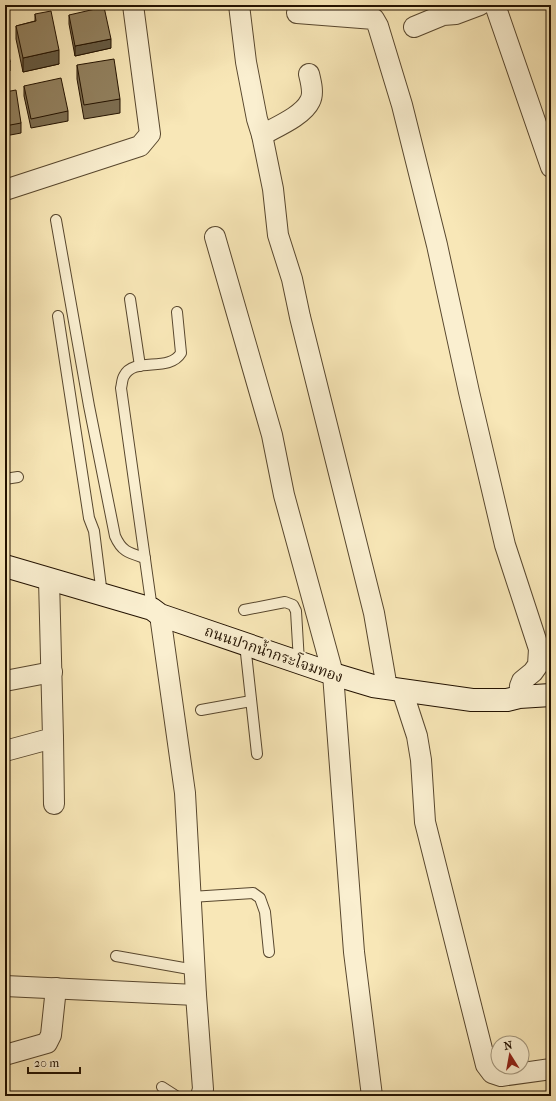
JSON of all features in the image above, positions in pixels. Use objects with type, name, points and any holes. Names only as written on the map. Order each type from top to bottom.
[{"type":"street","points":[[5,190],[140,146],[150,134],[133,5]]},
{"type":"street","points":[[239,5],[246,62],[273,189],[278,235],[292,279],[300,317],[394,689],[418,742],[427,828],[486,1065],[492,1073],[501,1076],[551,1069]]},
{"type":"street","points":[[414,27],[443,15],[456,14],[480,5]]},
{"type":"street","points":[[495,5],[551,167]]},
{"type":"street","points":[[297,13],[374,19],[378,26],[402,105],[435,238],[505,545],[539,649],[538,665],[522,682],[519,697]]},
{"type":"street","points":[[262,135],[301,113],[311,101],[312,84],[310,74]]},
{"type":"street","points":[[215,237],[272,435],[284,495],[333,674],[354,952],[372,1096]]},
{"type":"street","name":"ถนนปากน้ำกระโจมทอง","points":[[5,566],[156,612],[245,644],[373,686],[472,700],[507,700],[519,697],[551,695]]},
{"type":"street","points":[[49,579],[54,804]]},
{"type":"street","points":[[156,612],[185,793],[196,995],[204,1088],[201,1096]]},
{"type":"street","points":[[5,681],[52,672]]},
{"type":"street","points":[[5,751],[53,738]]},
{"type":"street","points":[[5,986],[196,995]]},
{"type":"street","points":[[5,1055],[47,1043],[51,1035],[56,988]]},
{"type":"lane","points":[[56,220],[89,406],[115,536],[119,544],[127,553],[145,558]]},
{"type":"lane","points":[[130,298],[140,366]]},
{"type":"lane","points":[[156,612],[145,558],[121,388],[124,377],[129,370],[140,366],[171,362],[181,353],[177,312]]},
{"type":"lane","points":[[58,316],[88,510],[94,531],[102,595]]},
{"type":"lane","points":[[5,478],[18,477]]},
{"type":"lane","points":[[244,610],[285,602],[293,605],[296,611],[299,662]]},
{"type":"lane","points":[[245,644],[257,754]]},
{"type":"lane","points":[[201,710],[251,701]]},
{"type":"lane","points":[[191,897],[239,893],[253,893],[256,895],[260,898],[265,912],[269,952]]},
{"type":"lane","points":[[116,956],[195,970]]},
{"type":"lane","points":[[162,1087],[176,1096]]},
{"type":"building","points":[[104,7],[111,39],[75,46],[69,15]]},
{"type":"building","points":[[51,11],[59,50],[23,58],[16,26],[36,21],[35,14]]},
{"type":"building","points":[[5,30],[10,62],[5,63]]},
{"type":"building","points":[[114,59],[120,99],[84,105],[77,65]]},
{"type":"building","points":[[61,78],[68,111],[31,119],[24,86]]},
{"type":"building","points":[[16,90],[21,123],[5,126],[5,92]]}]
